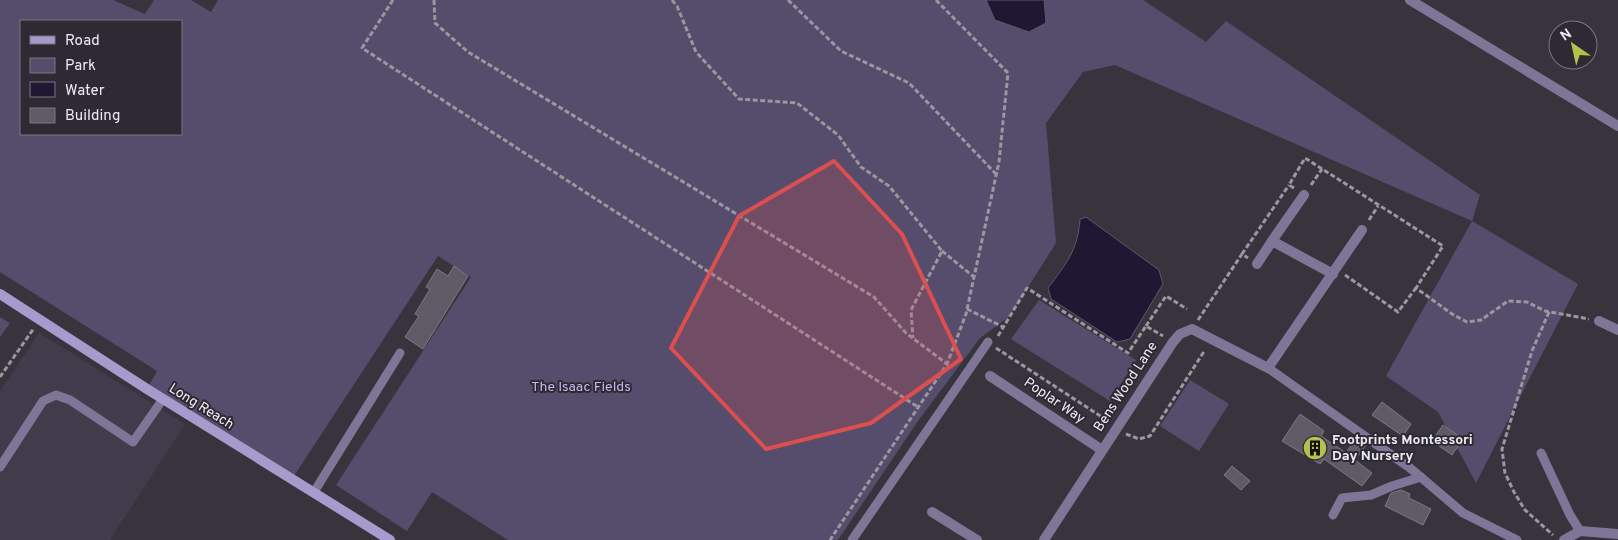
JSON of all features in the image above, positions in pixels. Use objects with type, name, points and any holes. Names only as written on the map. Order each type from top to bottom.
[{"type":"street","points":[[1410,0],[1618,126]]},
{"type":"street","points":[[1257,264],[1304,195]]},
{"type":"street","points":[[1192,329],[1268,368],[1362,230]]},
{"type":"street","points":[[1272,241],[1335,272]]},
{"type":"street","name":"Long Reach","points":[[0,294],[163,399],[390,540]]},
{"type":"street","points":[[1599,321],[1618,330]]},
{"type":"street","name":"Bens Wood Lane","points":[[1044,540],[1173,342],[1180,334],[1192,329]]},
{"type":"street","name":"Poplar Way","points":[[990,376],[1102,450]]},
{"type":"street","points":[[932,512],[977,540]]},
{"type":"street","points":[[1562,540],[1580,531],[1618,534]]},
{"type":"lane","points":[[852,540],[990,344]]},
{"type":"lane","points":[[314,492],[400,353]]},
{"type":"lane","points":[[1268,368],[1421,477],[1463,513],[1517,540]]},
{"type":"lane","points":[[0,468],[43,401],[56,395],[70,400],[133,442],[163,399]]},
{"type":"lane","points":[[1541,453],[1570,515],[1580,531]]},
{"type":"lane","points":[[1333,515],[1342,498],[1371,495],[1421,477]]},
{"type":"path","points":[[393,0],[362,48],[918,407]]},
{"type":"path","points":[[434,0],[435,23],[468,52],[718,204],[782,239],[874,297],[913,338],[947,364]]},
{"type":"path","points":[[672,0],[677,6],[696,52],[739,99],[797,103],[838,135],[861,167],[889,186],[942,251],[974,276]]},
{"type":"path","points":[[788,0],[841,51],[909,84],[996,174]]},
{"type":"path","points":[[830,540],[947,364],[967,309],[996,174],[1008,73],[936,0]]},
{"type":"path","points":[[1192,329],[1289,185],[1305,158],[1443,246],[1398,312],[1335,272]]},
{"type":"path","points":[[1289,185],[1304,195],[1322,169]]},
{"type":"path","points":[[1362,230],[1378,206]]},
{"type":"path","points":[[913,338],[911,310],[942,251]]},
{"type":"path","points":[[1242,254],[1257,264]]},
{"type":"path","points":[[1187,309],[1166,296],[1128,352],[1027,288],[990,344],[1117,427],[1130,438],[1139,439],[1150,436],[1212,339]]},
{"type":"path","points":[[1416,288],[1452,314],[1467,322],[1481,320],[1508,301],[1527,302],[1549,312],[1599,321]]},
{"type":"path","points":[[967,309],[1003,327]]},
{"type":"path","points":[[1549,312],[1532,351],[1502,449],[1504,472],[1525,510],[1562,540]]},
{"type":"path","points":[[0,377],[40,319]]},
{"type":"path","points":[[1146,326],[1173,342]]},
{"type":"highlighted area","points":[[834,161],[902,234],[961,359],[871,423],[766,449],[671,348],[739,216]]},
{"type":"shaded area","points":[[39,333],[185,424],[110,540],[0,540],[0,391]]},
{"type":"green space","name":"The Isaac Fields","points":[[0,0],[113,0],[145,14],[154,0],[191,0],[211,12],[218,0],[1143,0],[1206,42],[1226,21],[1480,195],[1472,221],[1115,65],[1083,72],[1046,123],[1056,243],[1010,316],[980,338],[918,421],[838,540],[508,540],[432,492],[407,531],[336,485],[471,277],[438,256],[292,479],[147,389],[157,371],[0,272]]},
{"type":"green space","points":[[1472,221],[1578,284],[1476,483],[1438,412],[1386,376]]},
{"type":"green space","points":[[1039,300],[1136,360],[1110,401],[1011,339]]},
{"type":"green space","points":[[0,317],[10,323],[0,337]]},
{"type":"green space","points":[[1190,380],[1229,404],[1199,451],[1160,426]]},
{"type":"water","points":[[986,0],[1044,0],[1046,23],[1029,32],[995,20]]},
{"type":"water","points":[[1086,217],[1159,270],[1163,284],[1130,339],[1117,342],[1051,299],[1048,288],[1074,248],[1080,219]]},
{"type":"building","points":[[454,266],[468,276],[423,349],[405,337],[419,316],[415,314],[430,289],[426,287],[437,269],[448,276]]},
{"type":"building","points":[[1382,402],[1411,424],[1403,436],[1372,415]]},
{"type":"building","name":"Footprints Montessori Day Nursery","points":[[1300,414],[1324,431],[1321,436],[1346,453],[1356,438],[1366,445],[1355,460],[1372,473],[1362,486],[1324,459],[1320,464],[1282,441]]},
{"type":"building","points":[[1443,425],[1463,439],[1452,455],[1432,441]]},
{"type":"building","points":[[1232,466],[1250,481],[1241,490],[1224,475]]},
{"type":"building","points":[[1401,490],[1410,494],[1409,498],[1431,509],[1423,525],[1385,506],[1391,493]]},
{"type":"place","name":"Footprints Montessori Day Nursery","points":[[1315,448]]}]
